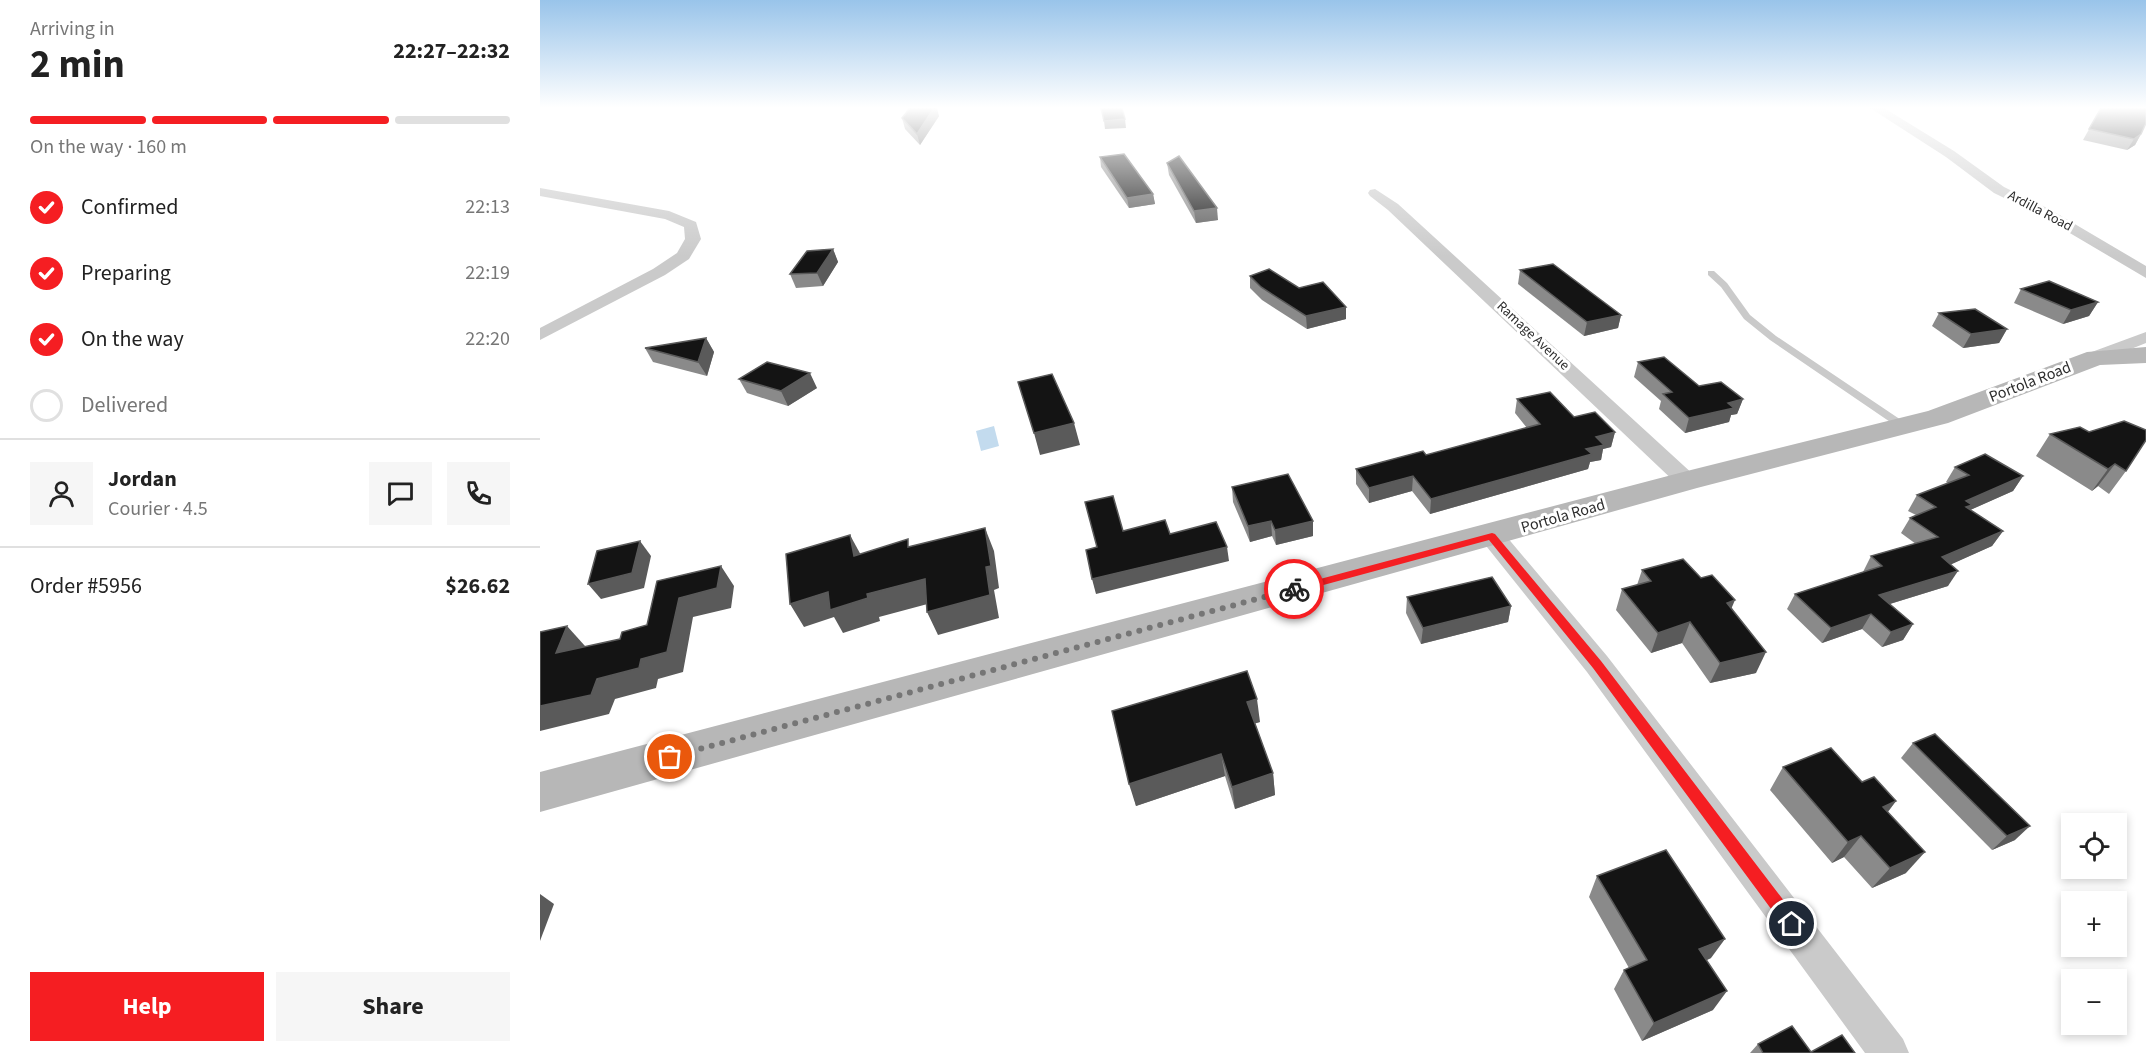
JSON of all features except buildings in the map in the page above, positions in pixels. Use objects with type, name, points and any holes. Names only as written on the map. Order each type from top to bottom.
[{"type":"street","name":"Ardilla Road","points":[[1954,157],[1999,190],[2076,230],[2146,273]]},
{"type":"street","points":[[540,192],[669,215],[690,225],[693,239],[683,256],[659,272],[540,335]]},
{"type":"street","name":"Ramage Avenue","points":[[1375,194],[1393,207],[1451,260],[1687,481]]},
{"type":"street","name":"Portola Road","points":[[540,792],[1492,536],[1687,481],[1938,417],[2146,337]]},
{"type":"street","name":"Portola Road","points":[[2096,357],[2146,355]]},
{"type":"street","points":[[1492,536],[1597,664],[1889,1053]]},
{"type":"lane","points":[[1711,273],[1724,285],[1747,317],[1773,338],[1903,426]]},
{"type":"water","points":[[994,426],[999,446],[981,451],[976,431]]},
{"type":"way so far","points":[[670,757],[1294,589]]},
{"type":"route","points":[[1294,589],[1492,536],[1597,664],[1792,924]]}]
